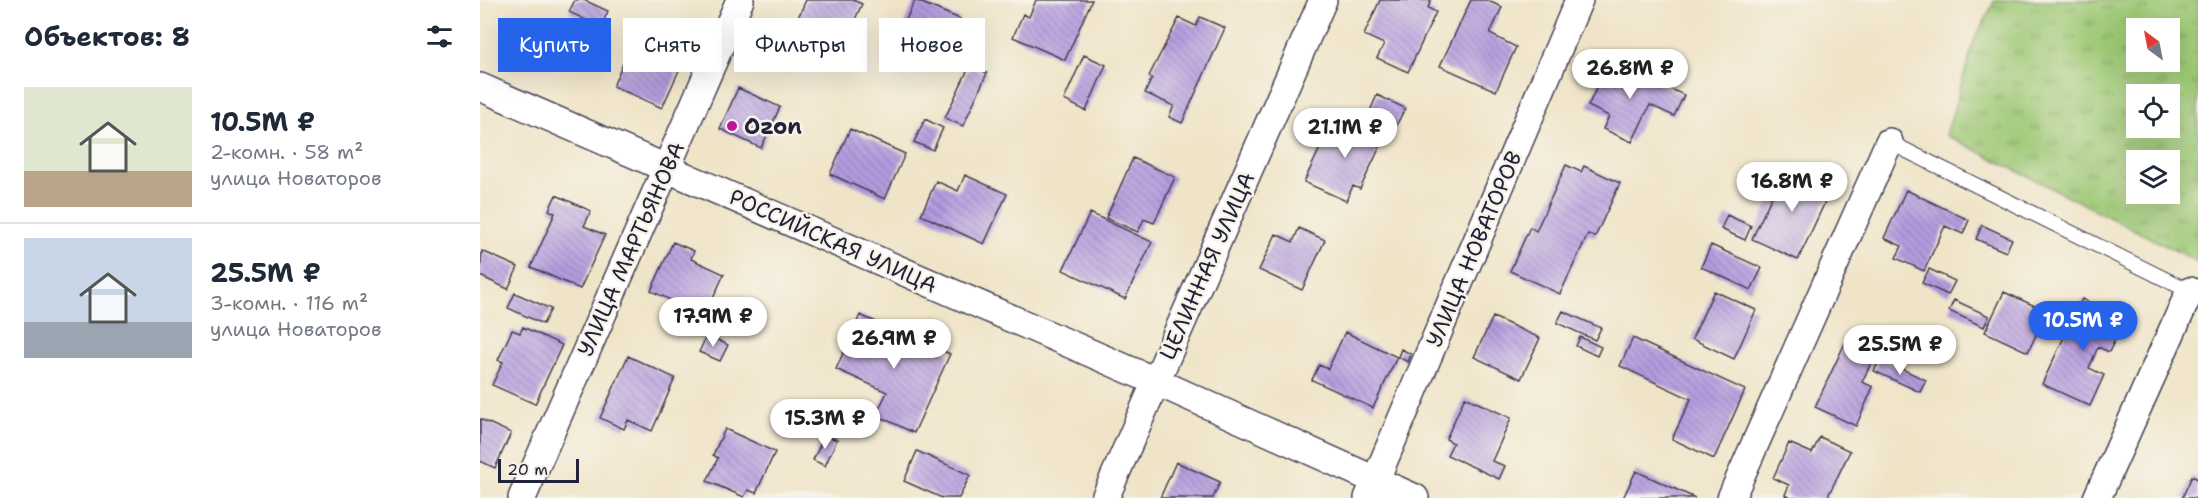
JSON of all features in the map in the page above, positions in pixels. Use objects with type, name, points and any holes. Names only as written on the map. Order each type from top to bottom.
[{"type":"street","name":"УЛИЦА МАРТЬЯНОВА","points":[[522,498],[740,0]]},
{"type":"street","name":"ЦЕЛИННАЯ УЛИЦА","points":[[1105,498],[1323,0]]},
{"type":"street","name":"УЛИЦА НОВАТОРОВ","points":[[1372,489],[1579,0]]},
{"type":"street","name":"РОССИЙСКАЯ УЛИЦА","points":[[480,87],[1157,382],[1372,489],[1415,498]]},
{"type":"street","points":[[1731,498],[1889,142]]},
{"type":"street","points":[[2097,498],[2194,293]]},
{"type":"lane","points":[[1889,142],[2194,293]]},
{"type":"green space","points":[[1995,0],[2198,0],[2198,262],[1946,135],[1974,41]]},
{"type":"building","points":[[575,0],[584,0],[608,11],[605,18],[582,18],[569,12]]},
{"type":"building","points":[[806,0],[853,0],[862,4],[856,18],[798,18]]},
{"type":"building","points":[[915,0],[958,18],[907,18]]},
{"type":"building","points":[[1036,0],[1092,0],[1065,60],[1013,37],[1023,14],[1029,17]]},
{"type":"building","points":[[1380,0],[1431,0],[1428,8],[1436,12],[1408,72],[1377,58],[1384,44],[1364,35]]},
{"type":"building","points":[[1471,0],[1486,0],[1502,7],[1490,34],[1516,47],[1496,91],[1440,66]]},
{"type":"building","points":[[1200,17],[1225,28],[1182,123],[1169,117],[1174,106],[1145,93],[1152,78],[1149,76],[1179,18],[1196,26]]},
{"type":"building","points":[[1084,55],[1106,65],[1086,111],[1064,100]]},
{"type":"building","points":[[1609,61],[1684,95],[1674,116],[1650,105],[1632,142],[1603,129],[1609,116],[1588,106]]},
{"type":"building","points":[[623,64],[623,72],[678,72],[662,108],[613,86]]},
{"type":"building","points":[[967,72],[987,73],[963,126],[945,118]]},
{"type":"building","points":[[738,88],[780,107],[761,148],[720,129]]},
{"type":"building","points":[[1377,95],[1405,108],[1394,130],[1367,118]]},
{"type":"building","points":[[925,119],[943,128],[933,150],[914,142]]},
{"type":"building","points":[[1350,119],[1385,136],[1360,189],[1353,186],[1346,201],[1304,182],[1331,125],[1345,131]]},
{"type":"building","points":[[850,129],[905,154],[885,199],[830,174]]},
{"type":"building","points":[[1133,158],[1175,177],[1154,223],[1144,219],[1138,232],[1106,218]]},
{"type":"building","points":[[1566,165],[1581,172],[1584,166],[1620,183],[1595,237],[1588,234],[1560,294],[1510,271],[1530,227],[1536,231]]},
{"type":"building","points":[[1786,166],[1832,187],[1798,260],[1752,239]]},
{"type":"building","points":[[965,175],[1007,194],[984,244],[921,215],[936,181],[958,191]]},
{"type":"building","points":[[1906,190],[1969,220],[1963,234],[1945,226],[1924,271],[1896,258],[1902,246],[1884,238]]},
{"type":"building","points":[[556,195],[591,211],[584,226],[605,235],[580,289],[531,267],[555,213],[549,210]]},
{"type":"building","points":[[1090,213],[1152,242],[1125,299],[1063,270]]},
{"type":"building","points":[[1727,215],[1751,226],[1745,240],[1721,229]]},
{"type":"building","points":[[1982,225],[2012,239],[2006,252],[1976,239]]},
{"type":"building","points":[[1299,228],[1325,240],[1302,290],[1259,270],[1276,234],[1293,242]]},
{"type":"building","points":[[673,242],[694,251],[691,259],[724,274],[705,316],[651,291]]},
{"type":"building","points":[[1711,245],[1762,268],[1751,290],[1701,267]]},
{"type":"building","points":[[482,251],[518,267],[508,289],[480,276]]},
{"type":"building","points":[[1929,269],[1955,281],[1948,295],[1922,283]]},
{"type":"building","points":[[1714,291],[1756,310],[1734,359],[1692,339]]},
{"type":"building","points":[[2004,292],[2037,307],[2034,314],[2044,318],[2028,352],[1985,332]]},
{"type":"building","points":[[515,293],[551,309],[543,324],[508,308]]},
{"type":"building","points":[[2082,299],[2125,319],[2109,352],[2098,347],[2089,368],[2104,375],[2090,406],[2042,384]]},
{"type":"building","points":[[1954,300],[1989,316],[1984,327],[1949,311]]},
{"type":"building","points":[[1563,311],[1601,328],[1595,340],[1557,323]]},
{"type":"building","points":[[860,315],[950,354],[914,433],[876,415],[887,392],[836,369]]},
{"type":"building","points":[[1493,317],[1540,338],[1521,379],[1474,357]]},
{"type":"building","points":[[523,327],[562,345],[535,404],[492,385],[503,362],[498,360],[512,330],[520,333]]},
{"type":"building","points":[[1345,332],[1397,357],[1373,408],[1312,380],[1319,365],[1328,369]]},
{"type":"building","points":[[707,335],[728,345],[720,361],[699,352]]},
{"type":"building","points":[[1580,337],[1601,347],[1597,356],[1576,346]]},
{"type":"building","points":[[1633,338],[1745,390],[1714,459],[1672,439],[1691,399],[1620,366]]},
{"type":"building","points":[[1845,343],[1874,357],[1862,382],[1873,387],[1856,426],[1815,407]]},
{"type":"building","points":[[1401,349],[1411,354],[1408,362],[1398,357]]},
{"type":"building","points":[[628,356],[675,378],[652,431],[628,420],[624,429],[600,418]]},
{"type":"building","points":[[1880,359],[1926,380],[1920,392],[1874,371]]},
{"type":"building","points":[[1465,397],[1511,418],[1492,461],[1505,466],[1499,479],[1447,455],[1453,443],[1446,439]]},
{"type":"building","points":[[480,419],[511,433],[495,468],[480,461]]},
{"type":"building","points":[[725,429],[775,452],[756,493],[748,490],[744,497],[707,481],[718,458],[713,455]]},
{"type":"building","points":[[825,435],[837,440],[825,466],[813,460]]},
{"type":"building","points":[[1820,437],[1850,451],[1827,498],[1791,498],[1785,495],[1789,485],[1773,478],[1789,443],[1812,453]]},
{"type":"building","points":[[917,451],[970,475],[959,498],[942,498],[904,481]]},
{"type":"building","points":[[1176,462],[1220,482],[1213,498],[1160,498]]},
{"type":"building","points":[[1636,471],[1695,498],[1623,498]]},
{"type":"building","points":[[2192,476],[2198,479],[2198,498],[2182,498]]},
{"type":"place","name":"Ozon","points":[[732,126]]}]
